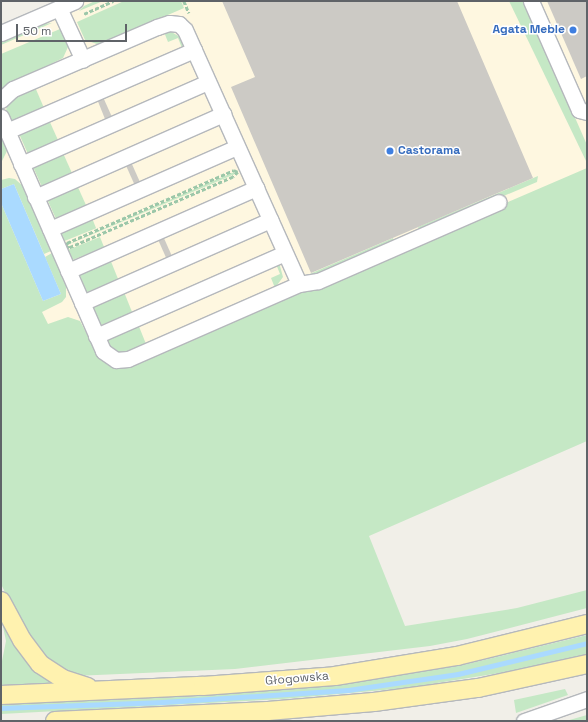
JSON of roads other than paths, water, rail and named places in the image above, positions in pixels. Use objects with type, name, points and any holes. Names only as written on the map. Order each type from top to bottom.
[{"type":"main road","points":[[1,601],[26,646],[44,668],[75,684],[108,691]]},
{"type":"main road","name":"Głogowska","points":[[1,695],[256,683],[361,672],[457,656],[587,624]]},
{"type":"main road","points":[[55,721],[121,719],[374,702],[478,688],[587,664]]},
{"type":"street","points":[[1,33],[75,1]]},
{"type":"street","points":[[531,1],[579,110],[587,112]]},
{"type":"street","points":[[59,8],[83,60]]},
{"type":"street","points":[[1,100],[13,89],[169,23],[182,27],[194,50],[299,284]]},
{"type":"street","points":[[7,131],[194,50]]},
{"type":"street","points":[[21,164],[208,82]]},
{"type":"street","points":[[35,197],[223,114]]},
{"type":"street","points":[[1,117],[96,336],[106,355],[122,361],[299,284],[318,281],[499,202]]},
{"type":"street","points":[[50,229],[237,147]]},
{"type":"street","points":[[68,271],[256,188]]},
{"type":"street","points":[[82,303],[270,220]]},
{"type":"street","points":[[96,336],[285,253]]},
{"type":"street","points":[[524,721],[587,699]]},
{"type":"water","points":[[14,184],[61,294],[43,301],[1,203],[1,189]]},
{"type":"waterway","points":[[1,708],[163,702],[348,690],[458,674],[587,643]]},
{"type":"place","name":"Agata Meble","points":[[573,30]]},
{"type":"place","name":"Castorama","points":[[390,151]]}]
